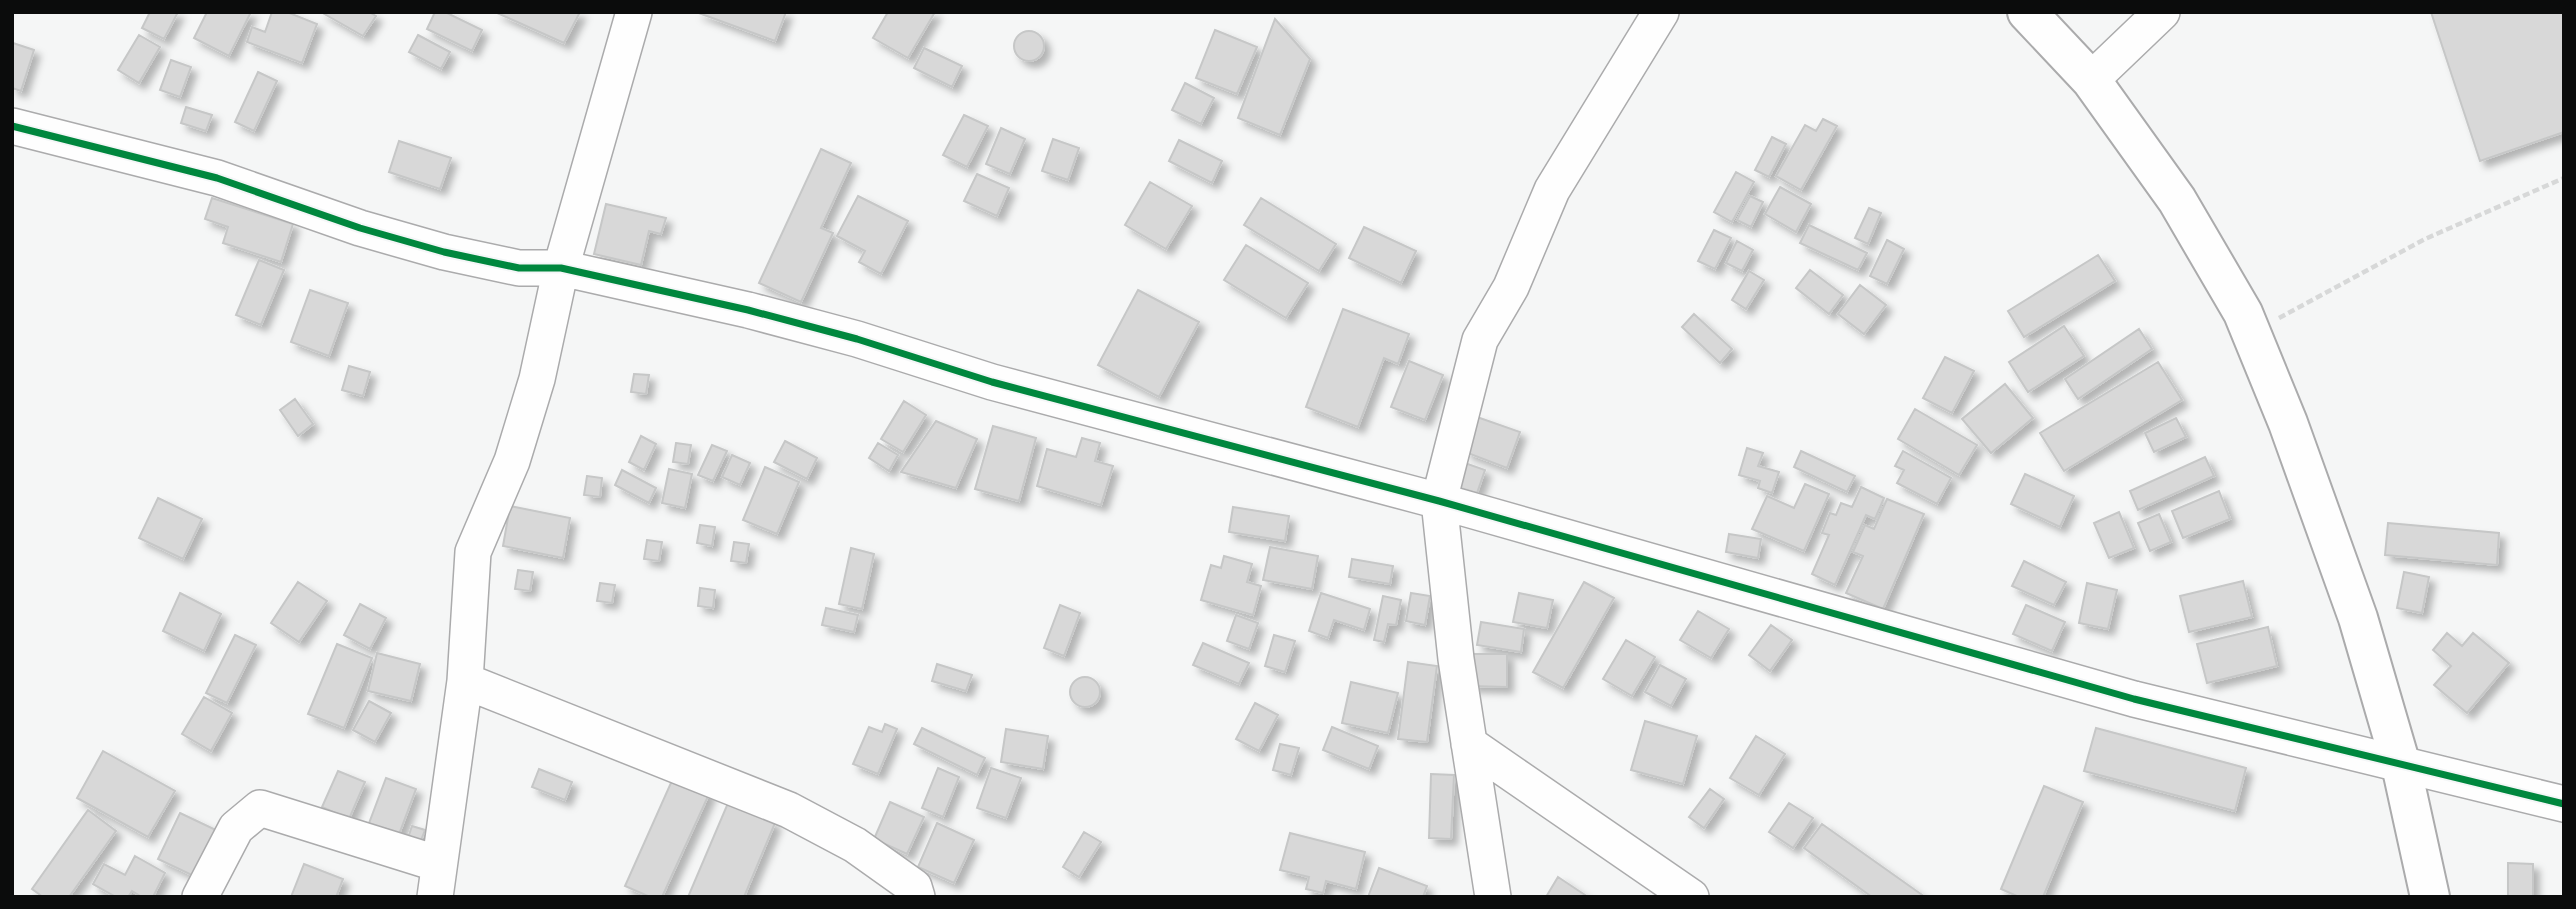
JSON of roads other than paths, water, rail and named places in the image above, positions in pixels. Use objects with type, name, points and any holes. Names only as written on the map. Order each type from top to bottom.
[{"type":"main road","points":[[2028,12],[2091,80],[2177,200],[2243,313],[2288,423],[2358,618],[2401,765],[2430,897]]},
{"type":"street","points":[[200,897],[236,828],[260,808],[437,880],[465,681],[473,552],[512,461],[537,379],[561,268],[634,12]]},
{"type":"street","points":[[1493,897],[1454,646],[1438,500],[1480,340],[1511,287],[1552,190],[1661,12]]},
{"type":"street","points":[[2091,80],[2162,12]]},
{"type":"street","points":[[12,126],[218,178],[360,228],[444,252],[519,268],[561,268],[748,310],[857,339],[992,382],[1438,500],[2134,699],[2564,804]]},
{"type":"street","points":[[465,681],[789,810],[855,845],[914,887],[917,897]]},
{"type":"street","points":[[1469,744],[1691,897]]}]
